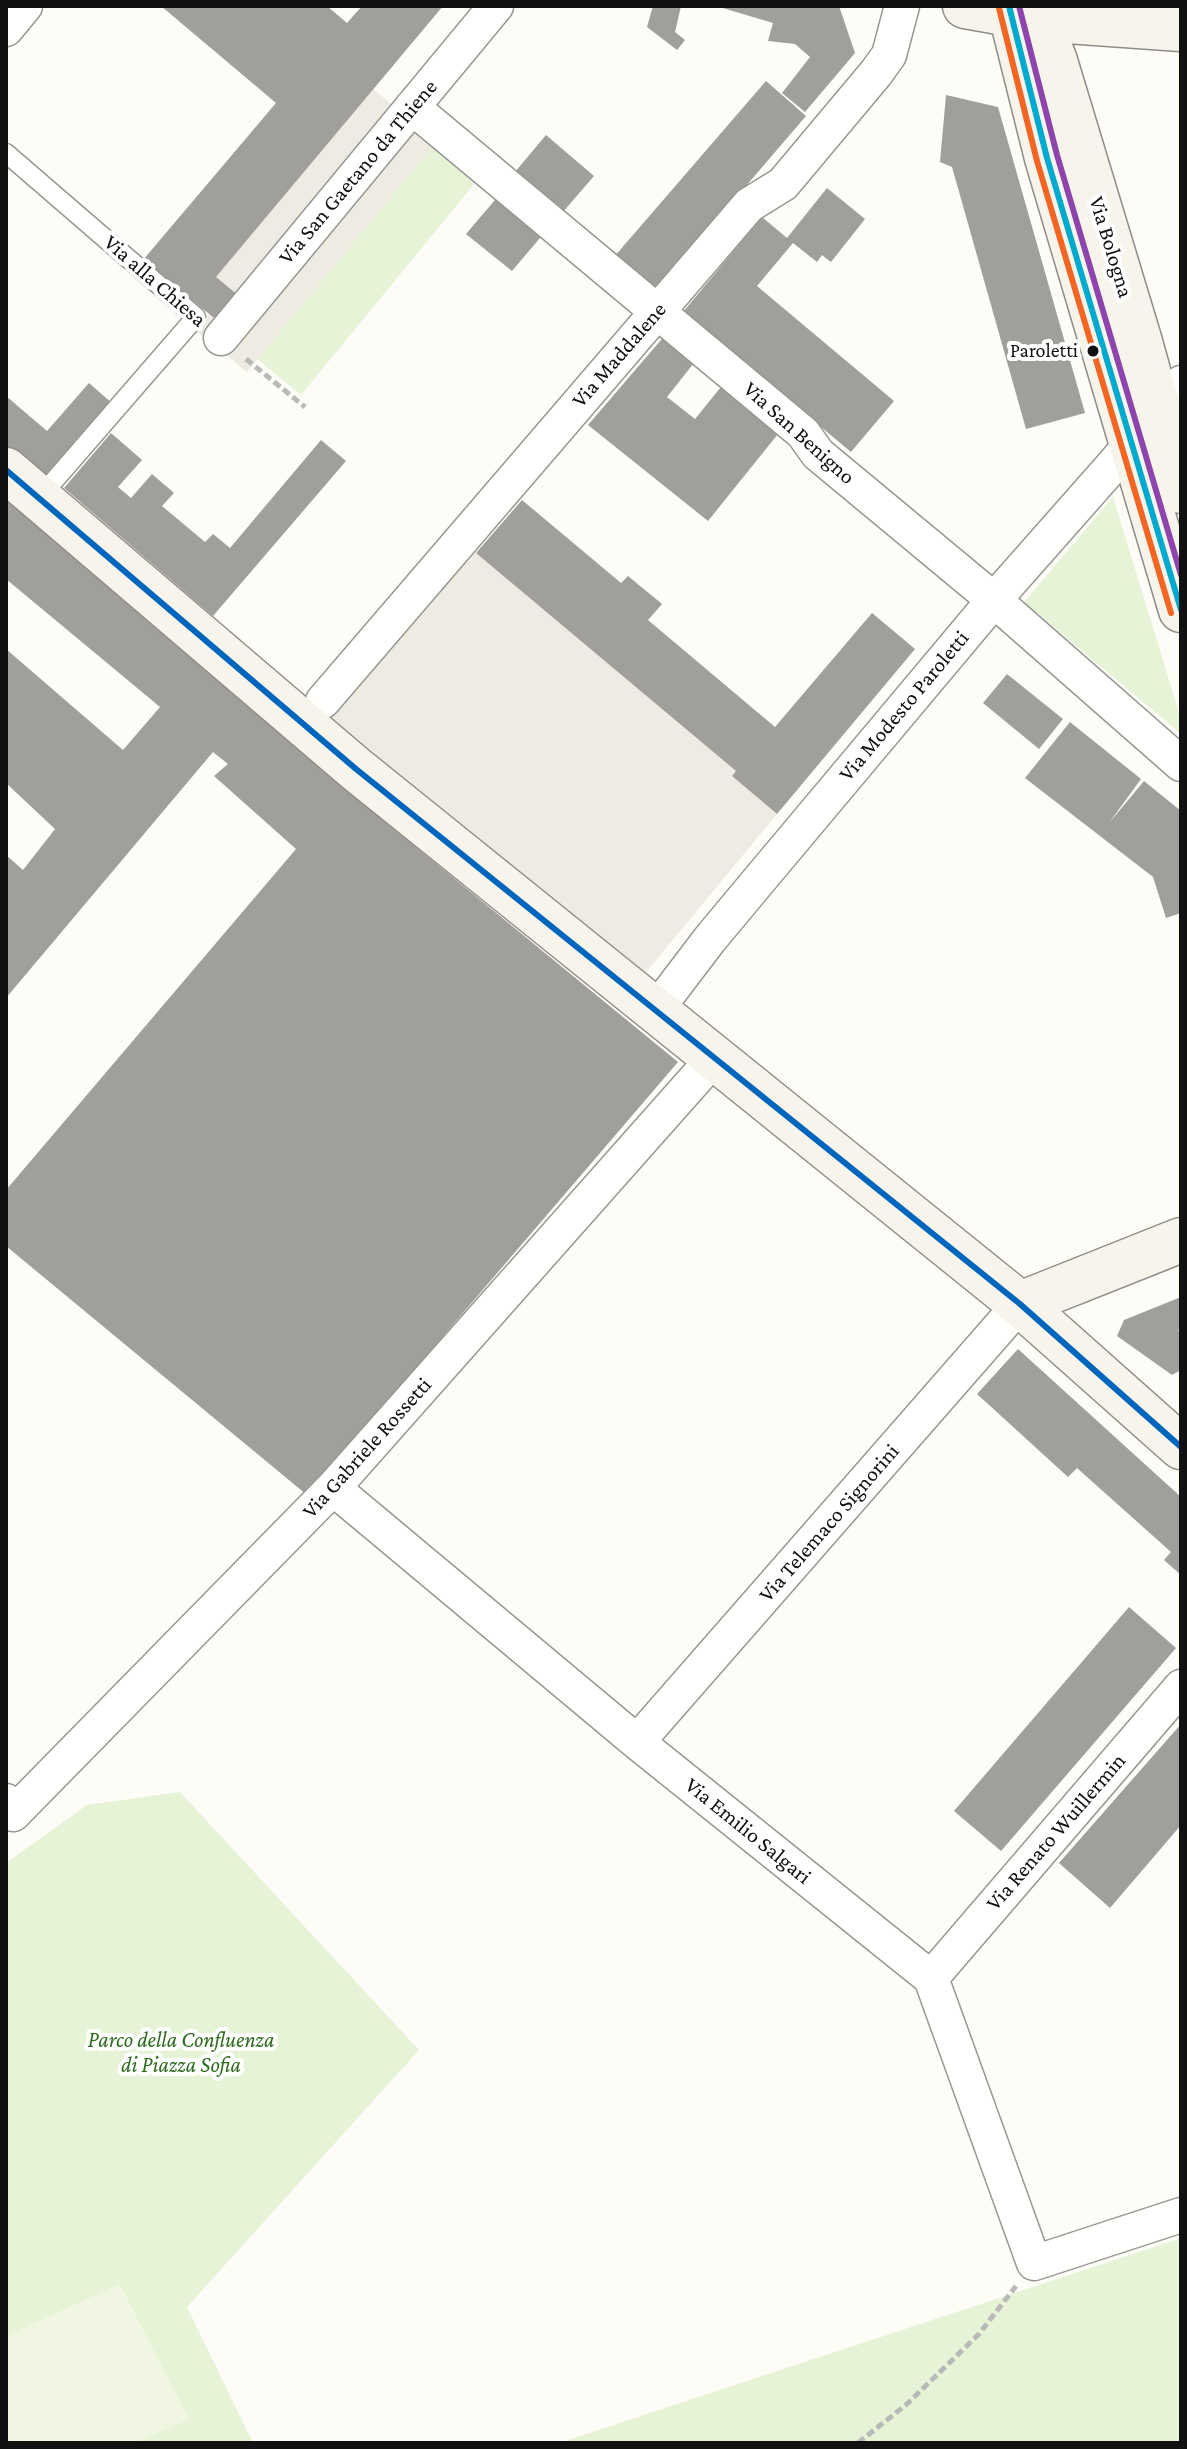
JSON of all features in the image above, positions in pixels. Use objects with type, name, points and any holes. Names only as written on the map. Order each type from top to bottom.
[{"type":"street","points":[[6,29],[25,6]]},
{"type":"street","name":"Via San Gaetano da Thiene","points":[[208,327],[412,107],[496,6]]},
{"type":"street","name":"Via Maddalene","points":[[323,701],[749,205],[783,184],[876,73],[889,55],[902,6]]},
{"type":"street","points":[[965,6],[1181,29]]},
{"type":"street","name":"Via Bologna","points":[[1023,12],[1055,61],[1170,396],[1181,491]]},
{"type":"street","name":"Via Bologna","points":[[1023,12],[1047,158],[1181,610]]},
{"type":"street","name":"Via San Benigno","points":[[412,107],[803,433],[818,454],[994,600],[1181,764]]},
{"type":"street","name":"Via Modesto Paroletti","points":[[656,1010],[710,939],[994,600],[1170,396]]},
{"type":"street","points":[[6,470],[356,769],[1020,1304],[1181,1447]]},
{"type":"street","name":"Via Gabriele Rossetti","points":[[6,1801],[13,1814],[333,1488],[715,1057]]},
{"type":"street","points":[[1020,1304],[1181,1240]]},
{"type":"street","name":"Via Telemaco Signorini","points":[[637,1742],[1020,1304]]},
{"type":"street","name":"Via Emilio Salgari","points":[[333,1488],[637,1742],[931,1978]]},
{"type":"street","name":"Via Renato Wuillermin","points":[[931,1978],[1181,1687]]},
{"type":"street","points":[[931,1978],[1034,2263],[1181,2215]]},
{"type":"lane","name":"Via alla Chiesa","points":[[6,153],[208,327]]},
{"type":"lane","name":"Via San Gaetano da Thiene","points":[[39,498],[208,327]]},
{"type":"path","name":"Via alla Chiesa","points":[[208,327],[305,407]]},
{"type":"path","points":[[858,2443],[907,2404],[979,2334],[1034,2263]]},
{"type":"green space","points":[[437,141],[480,177],[301,395],[257,359]]},
{"type":"green space","points":[[1113,497],[1181,719],[1181,734],[1024,602]]},
{"type":"green space","name":"Parco della Confluenza di Piazza Sofia","points":[[180,1792],[419,2050],[187,2307],[253,2443],[6,2443],[6,1863],[87,1805]]},
{"type":"green space","points":[[1181,2238],[1181,2443],[559,2443]]},
{"type":"green space","points":[[120,2284],[189,2419],[135,2443],[6,2443],[6,2336]]},
{"type":"shaded area","points":[[373,89],[437,141],[247,372],[196,331],[209,314],[218,321],[216,277]]},
{"type":"shaded area","points":[[450,531],[736,771],[732,776],[777,814],[638,982],[303,701]]},
{"type":"building","points":[[161,6],[327,6],[347,23],[362,6],[443,6],[216,277],[239,296],[219,322],[143,260],[276,103]]},
{"type":"building","points":[[653,6],[681,6],[675,32],[685,40],[677,50],[647,27]]},
{"type":"building","points":[[716,6],[839,6],[855,53],[805,112],[782,93],[810,57],[795,44],[768,41],[773,23]]},
{"type":"building","points":[[766,81],[806,116],[655,292],[614,257]]},
{"type":"building","points":[[946,95],[998,107],[1085,413],[1026,429],[952,167],[940,162]]},
{"type":"building","points":[[546,135],[594,176],[562,213],[515,172]]},
{"type":"building","points":[[827,188],[865,219],[831,262],[822,255],[817,262],[793,243],[757,286],[894,401],[851,452],[683,312],[762,217],[787,238]]},
{"type":"building","points":[[500,194],[545,232],[512,271],[466,234]]},
{"type":"building","points":[[667,333],[697,359],[667,397],[695,419],[725,382],[782,429],[708,521],[588,425]]},
{"type":"building","points":[[89,383],[113,404],[46,481],[6,446],[6,396],[47,431]]},
{"type":"building","points":[[111,433],[142,460],[118,487],[131,498],[152,474],[174,493],[162,506],[205,542],[213,534],[230,548],[321,440],[346,461],[213,616],[64,488]]},
{"type":"building","points":[[6,500],[345,789],[678,1062],[307,1495],[6,1246],[6,1190],[296,849],[214,776],[228,764],[213,752],[6,998],[6,855],[23,870],[55,829],[6,783],[6,649],[123,750],[160,707],[6,579]]},
{"type":"building","points":[[522,500],[621,583],[628,576],[662,604],[648,620],[775,727],[872,613],[915,649],[777,814],[732,776],[736,771],[476,553]]},
{"type":"building","points":[[1007,674],[1063,719],[1039,749],[983,703]]},
{"type":"building","points":[[1070,722],[1141,779],[1109,823],[1144,781],[1181,811],[1181,913],[1166,918],[1153,877],[1025,778]]},
{"type":"building","points":[[1181,1297],[1181,1329],[1178,1330],[1181,1334],[1181,1370],[1172,1375],[1117,1336],[1124,1320]]},
{"type":"building","points":[[1018,1349],[1181,1497],[1181,1575],[1164,1560],[1171,1552],[1077,1468],[1068,1477],[977,1394]]},
{"type":"building","points":[[1129,1607],[1176,1648],[1001,1851],[954,1811]]},
{"type":"building","points":[[1181,1724],[1181,1825],[1110,1908],[1059,1863]]},
{"type":"transit line","points":[[1009,6],[1047,158],[1181,610]]},
{"type":"transit line","points":[[1019,6],[1057,155],[1181,575]]},
{"type":"transit line","points":[[999,8],[1037,161],[1171,613]]},
{"type":"transit line","points":[[6,470],[356,769],[1020,1304],[1181,1447]]},
{"type":"place","name":"Paroletti","points":[[1093,351]]}]
